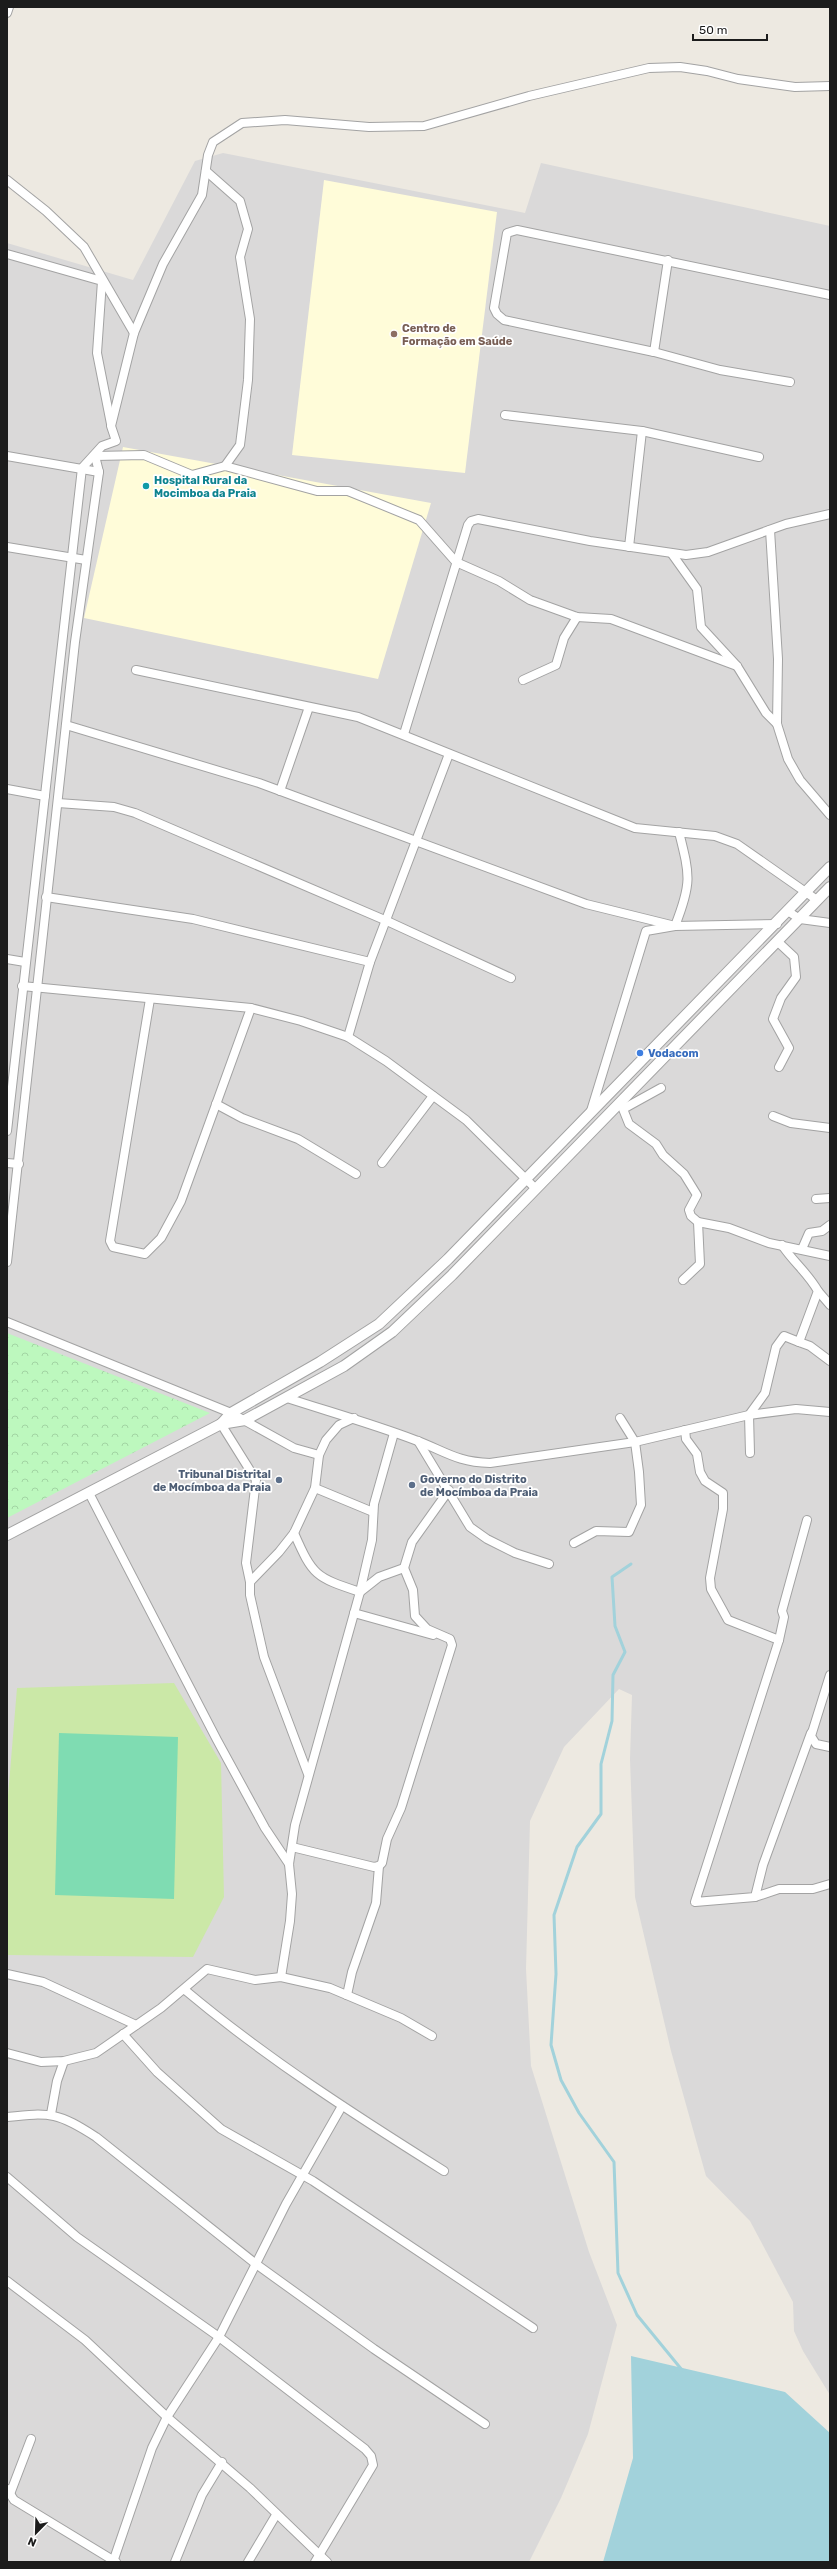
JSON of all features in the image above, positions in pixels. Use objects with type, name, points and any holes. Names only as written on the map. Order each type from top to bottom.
[{"type":"street","points":[[7,14],[9,7]]},
{"type":"street","points":[[111,426],[134,333],[163,264],[202,195],[208,155],[212,142],[242,123],[285,120],[368,127],[424,126],[536,94],[649,68],[686,68],[738,79],[795,87],[830,86]]},
{"type":"street","points":[[206,171],[240,200],[248,229],[240,257],[250,319],[248,380],[240,445],[225,466]]},
{"type":"street","points":[[7,180],[46,211],[84,247],[95,264],[102,281],[134,333]]},
{"type":"street","points":[[790,382],[720,370],[654,352],[504,320],[497,314],[494,308],[507,233],[512,230],[668,260],[830,295]]},
{"type":"street","points":[[7,254],[102,281]]},
{"type":"street","points":[[654,352],[668,260]]},
{"type":"street","points":[[7,1131],[10,1074],[45,796],[82,468],[95,456],[102,446],[116,441],[111,426],[97,353],[102,281]]},
{"type":"street","points":[[505,415],[642,431],[760,457]]},
{"type":"street","points":[[629,547],[642,431]]},
{"type":"street","points":[[95,456],[144,455],[192,475],[225,466],[317,491],[348,491],[382,503],[419,520],[456,562],[499,581],[530,600],[577,617],[611,619],[737,666]]},
{"type":"street","points":[[7,456],[99,472]]},
{"type":"street","points":[[7,1262],[19,1164],[46,897],[66,725],[86,560],[99,472],[95,456]]},
{"type":"street","points":[[404,734],[456,562],[468,525],[471,521],[478,519],[629,547],[686,555],[708,552],[811,517],[830,514]]},
{"type":"street","points":[[770,530],[778,659],[777,724],[791,764],[800,780],[830,814]]},
{"type":"street","points":[[7,546],[86,560]]},
{"type":"street","points":[[672,554],[697,589],[701,627],[737,666],[766,713],[777,724]]},
{"type":"street","points":[[523,680],[556,665],[564,638],[577,617]]},
{"type":"street","points":[[136,670],[358,717],[404,734],[449,754],[635,828],[715,836],[737,844],[817,900]]},
{"type":"street","points":[[280,791],[309,707]]},
{"type":"street","points":[[66,725],[280,791],[416,843],[586,904],[675,926]]},
{"type":"street","points":[[348,1037],[370,962],[387,921],[449,754]]},
{"type":"street","points":[[7,789],[45,796]]},
{"type":"street","points":[[58,803],[114,807],[135,813],[387,921],[511,978]]},
{"type":"street","points":[[675,926],[687,896],[689,871],[679,832]]},
{"type":"street","points":[[7,1535],[221,1424],[232,1413],[314,1366],[379,1324],[448,1259],[524,1178],[789,912],[830,867]]},
{"type":"street","points":[[221,1424],[244,1420],[287,1398],[344,1366],[392,1332],[452,1275],[535,1188],[778,942],[830,887]]},
{"type":"street","points":[[46,897],[193,919],[370,962]]},
{"type":"street","points":[[789,912],[800,919],[830,923]]},
{"type":"street","points":[[591,1111],[646,931],[675,926],[777,924]]},
{"type":"street","points":[[778,942],[794,957],[796,977],[781,998],[773,1019],[789,1048],[779,1067]]},
{"type":"street","points":[[7,959],[25,962]]},
{"type":"street","points":[[22,986],[251,1008],[301,1021],[348,1037],[386,1061],[466,1120],[535,1188]]},
{"type":"street","points":[[150,999],[110,1235],[110,1241],[113,1246],[145,1254],[161,1238],[181,1201],[251,1008]]},
{"type":"street","points":[[661,1088],[623,1109],[629,1124],[656,1144],[663,1156],[684,1174],[697,1195],[689,1210],[691,1216],[698,1222],[729,1228],[769,1243],[802,1248],[830,1256]]},
{"type":"street","points":[[382,1163],[433,1096]]},
{"type":"street","points":[[216,1104],[242,1118],[298,1139],[356,1174]]},
{"type":"street","points":[[773,1116],[791,1123],[830,1128]]},
{"type":"street","points":[[7,1163],[19,1164]]},
{"type":"street","points":[[816,1199],[830,1198]]},
{"type":"street","points":[[683,1280],[700,1264],[698,1222]]},
{"type":"street","points":[[802,1248],[809,1233],[822,1231],[830,1225]]},
{"type":"street","points":[[782,1245],[793,1261],[808,1273],[818,1291],[830,1305]]},
{"type":"street","points":[[799,1342],[818,1291]]},
{"type":"street","points":[[7,1322],[232,1413],[294,1448],[319,1455]]},
{"type":"street","points":[[750,1453],[749,1415],[765,1392],[776,1347],[784,1336],[810,1346],[830,1361]]},
{"type":"street","points":[[287,1398],[354,1418],[417,1441],[446,1455],[469,1463],[490,1463],[635,1442],[749,1415],[796,1409],[830,1412]]},
{"type":"street","points":[[250,1582],[279,1552],[294,1533],[315,1488],[319,1455],[326,1440],[339,1425],[354,1418]]},
{"type":"street","points":[[574,1543],[596,1531],[629,1532],[641,1505],[635,1442],[620,1418]]},
{"type":"street","points":[[221,1424],[256,1480],[246,1563],[250,1582],[250,1595],[264,1657],[308,1774]]},
{"type":"street","points":[[685,1430],[686,1439],[697,1454],[700,1472],[705,1482],[723,1493],[723,1510],[710,1578],[711,1589],[728,1620],[779,1640]]},
{"type":"street","points":[[281,1977],[290,1921],[292,1894],[289,1864],[292,1847],[308,1774],[360,1592],[372,1540],[373,1512],[394,1433]]},
{"type":"street","points":[[417,1441],[449,1490],[470,1527],[478,1534],[515,1553],[549,1564]]},
{"type":"street","points":[[315,1488],[373,1512]]},
{"type":"street","points":[[347,1994],[352,1972],[376,1903],[379,1866],[424,1739],[452,1644],[450,1639],[427,1629],[415,1616],[413,1590],[404,1568],[412,1542],[449,1490]]},
{"type":"street","points":[[89,1493],[217,1740],[265,1828],[289,1864]]},
{"type":"street","points":[[807,1520],[782,1611],[784,1617],[779,1640],[695,1902],[754,1897],[778,1888],[792,1887],[813,1889],[830,1884]]},
{"type":"street","points":[[294,1533],[307,1562],[316,1575],[325,1581],[360,1592]]},
{"type":"street","points":[[360,1592],[379,1577],[404,1568]]},
{"type":"street","points":[[354,1613],[450,1639]]},
{"type":"street","points":[[754,1897],[830,1675]]},
{"type":"street","points":[[811,1733],[816,1744],[830,1747]]},
{"type":"street","points":[[292,1847],[379,1866]]},
{"type":"street","points":[[7,2053],[41,2062],[64,2061],[96,2053],[184,1990],[201,1972],[207,1969],[255,1980],[281,1977],[330,1988],[401,2018],[432,2036]]},
{"type":"street","points":[[7,1974],[43,1982],[136,2025]]},
{"type":"street","points":[[184,1990],[219,2019],[342,2106],[444,2171]]},
{"type":"street","points":[[123,2034],[157,2072],[221,2128],[302,2175],[533,2328]]},
{"type":"street","points":[[51,2114],[57,2082],[64,2061]]},
{"type":"street","points":[[31,2439],[8,2492],[14,2500],[115,2562],[152,2448],[167,2417],[219,2337],[302,2175],[342,2106]]},
{"type":"street","points":[[7,2117],[51,2114],[74,2123],[96,2137],[256,2264],[374,2349],[485,2424]]},
{"type":"street","points":[[7,2177],[77,2237],[219,2337],[365,2449],[371,2456],[373,2465],[315,2562]]},
{"type":"street","points":[[7,2281],[85,2340],[167,2417],[222,2462],[327,2562]]},
{"type":"street","points":[[175,2562],[202,2495],[222,2462]]},
{"type":"street","points":[[248,2562],[276,2515]]},
{"type":"shaded area","points":[[223,153],[525,213],[541,163],[830,226],[830,2395],[803,2351],[794,2331],[793,2302],[750,2221],[706,2176],[671,2051],[635,1897],[630,1759],[632,1695],[619,1689],[564,1747],[530,1821],[526,1969],[531,2066],[589,2252],[617,2325],[588,2434],[561,2498],[529,2562],[7,2562],[7,243],[133,280],[195,161]]},
{"type":"shaded area","name":"Centro de Formação em Saúde","points":[[324,180],[497,212],[465,473],[292,455]]},
{"type":"shaded area","points":[[123,447],[431,503],[378,679],[84,618]]},
{"type":"green space","points":[[7,1333],[210,1413],[7,1518]]},
{"type":"green space","points":[[174,1683],[221,1763],[224,1897],[193,1957],[7,1955],[7,1808],[17,1688]]},
{"type":"green space","points":[[59,1733],[178,1737],[174,1899],[55,1895]]},
{"type":"water","points":[[631,2356],[785,2392],[830,2433],[830,2562],[603,2562],[633,2458]]},
{"type":"waterway","points":[[631,1564],[612,1577],[615,1626],[625,1652],[613,1675],[612,1721],[601,1764],[601,1814],[577,1847],[554,1915],[556,1974],[551,2045],[561,2080],[579,2113],[614,2162],[618,2273],[637,2315],[682,2370]]},
{"type":"place","name":"Centro de Formação em Saúde","points":[[394,334]]},
{"type":"place","name":"Hospital Rural da Mocimboa da Praia","points":[[146,486]]},
{"type":"place","name":"Vodacom","points":[[640,1053]]},
{"type":"place","name":"Tribunal Distrital de Mocímboa da Praia","points":[[279,1480]]},
{"type":"place","name":"Governo do Distrito de Mocímboa da Praia","points":[[412,1485]]}]
